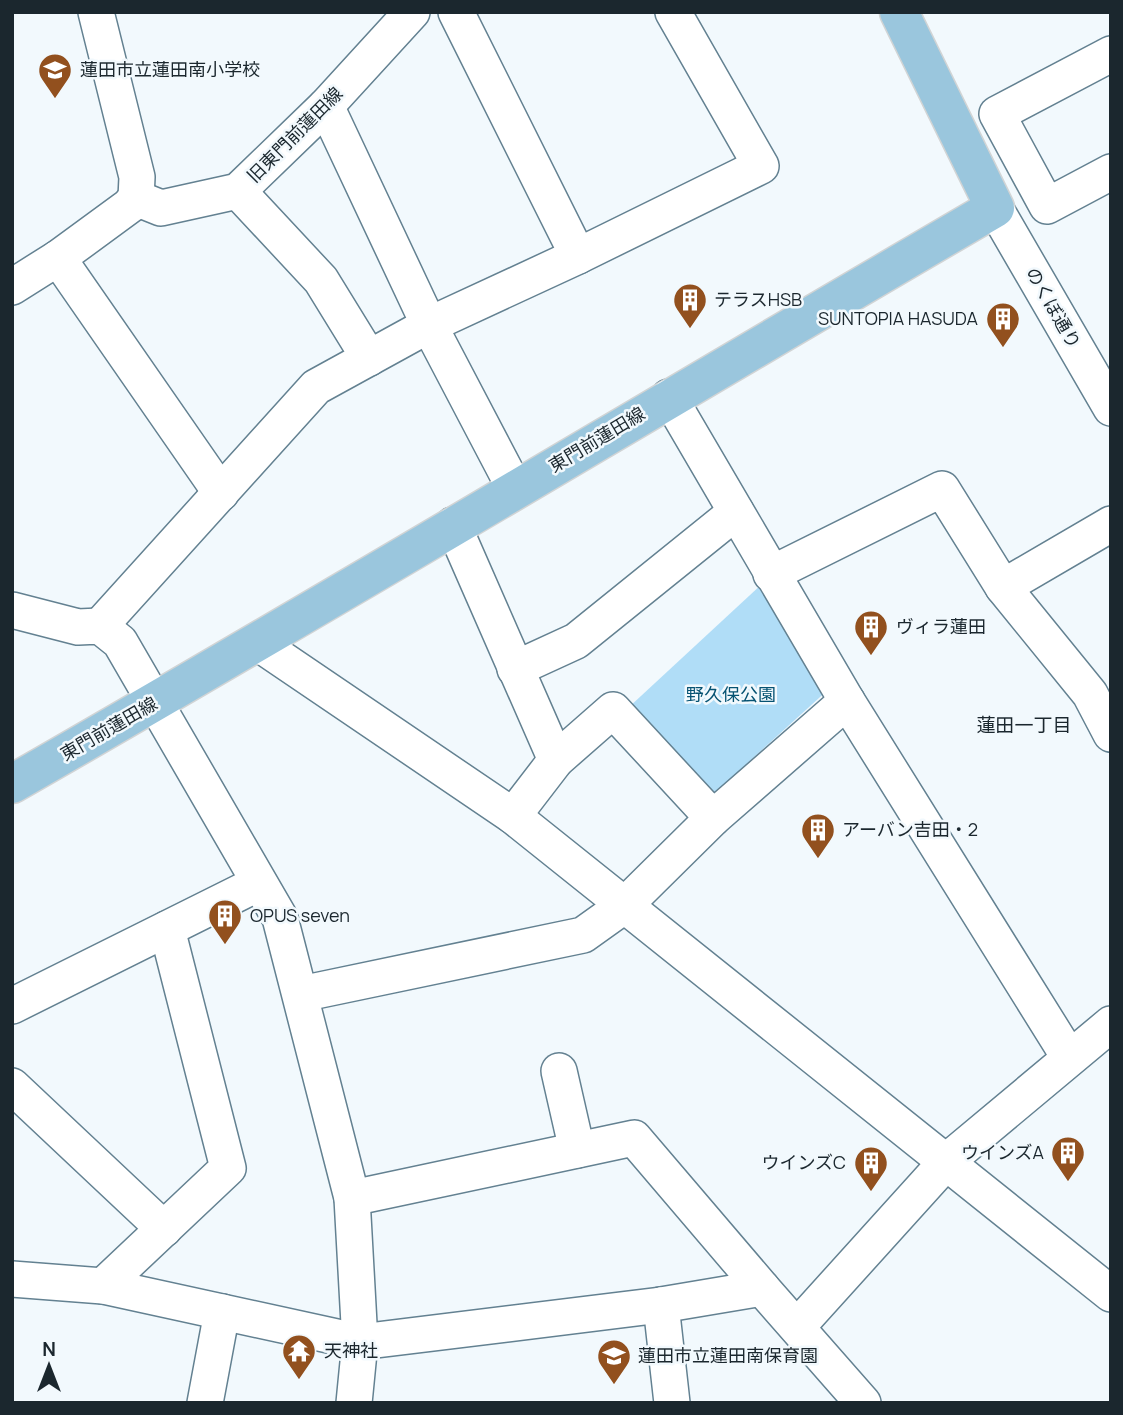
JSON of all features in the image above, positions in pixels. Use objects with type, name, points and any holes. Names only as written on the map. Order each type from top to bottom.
[{"type":"main road","points":[[899,12],[995,208]]},
{"type":"main road","name":"東門前蓮田線","points":[[12,785],[995,208]]},
{"type":"street","points":[[12,287],[58,258],[136,198],[137,177],[96,12]]},
{"type":"street","name":"旧東門前蓮田線","points":[[136,198],[162,208],[238,191],[326,106],[412,12]]},
{"type":"street","points":[[456,12],[578,256]]},
{"type":"street","points":[[100,626],[316,387],[429,325],[578,256],[761,166],[673,12]]},
{"type":"street","points":[[1111,54],[997,114],[1047,206],[1111,172]]},
{"type":"street","points":[[326,106],[429,325],[515,489]]},
{"type":"street","points":[[238,191],[321,280],[369,358]]},
{"type":"street","name":"のくぼ通り","points":[[995,208],[1111,408]]},
{"type":"street","points":[[58,258],[221,494]]},
{"type":"street","points":[[669,397],[847,701],[1069,1057]]},
{"type":"street","points":[[771,574],[942,489],[1003,587],[1090,694],[1111,734]]},
{"type":"street","points":[[515,669],[576,641],[736,512]]},
{"type":"street","points":[[1003,587],[1111,524]]},
{"type":"street","points":[[453,525],[556,760]]},
{"type":"street","points":[[12,610],[79,627],[100,626],[120,642],[280,918],[352,1198],[360,1342],[354,1403]]},
{"type":"street","points":[[258,643],[513,816],[947,1161],[1107,1284]]},
{"type":"street","points":[[301,994],[583,935],[625,905],[713,818],[847,701]]},
{"type":"street","points":[[513,816],[556,760],[613,710],[713,818]]},
{"type":"street","points":[[12,1006],[259,883]]},
{"type":"street","points":[[103,1286],[228,1168],[167,929]]},
{"type":"street","points":[[797,1327],[947,1161],[1111,1024]]},
{"type":"street","points":[[559,1071],[577,1150]]},
{"type":"street","points":[[12,1086],[164,1229]]},
{"type":"street","points":[[352,1198],[634,1138],[863,1403]]},
{"type":"street","points":[[12,1279],[103,1286],[360,1342],[661,1305],[762,1288]]},
{"type":"street","points":[[661,1305],[672,1403]]},
{"type":"street","points":[[205,1403],[222,1312]]},
{"type":"green space","name":"野久保公園","points":[[763,583],[830,688],[708,799],[628,708]]},
{"type":"place","name":"蓮田市立蓮田南小学校","points":[[55,100]]},
{"type":"place","name":"テラスHSB","points":[[690,330]]},
{"type":"place","name":"SUNTOPIA HASUDA","points":[[1003,349]]},
{"type":"place","name":"ヴィラ蓮田","points":[[871,657]]},
{"type":"place","name":"アーバン吉田・2","points":[[818,860]]},
{"type":"place","name":"OPUS seven","points":[[225,946]]},
{"type":"place","name":"ウインズA","points":[[1068,1183]]},
{"type":"place","name":"ウインズC","points":[[871,1193]]},
{"type":"place","name":"天神社","points":[[299,1381]]},
{"type":"place","name":"蓮田市立蓮田南保育園","points":[[614,1386]]},
{"type":"district","name":"蓮田一丁目","points":[[1024,725]]}]
